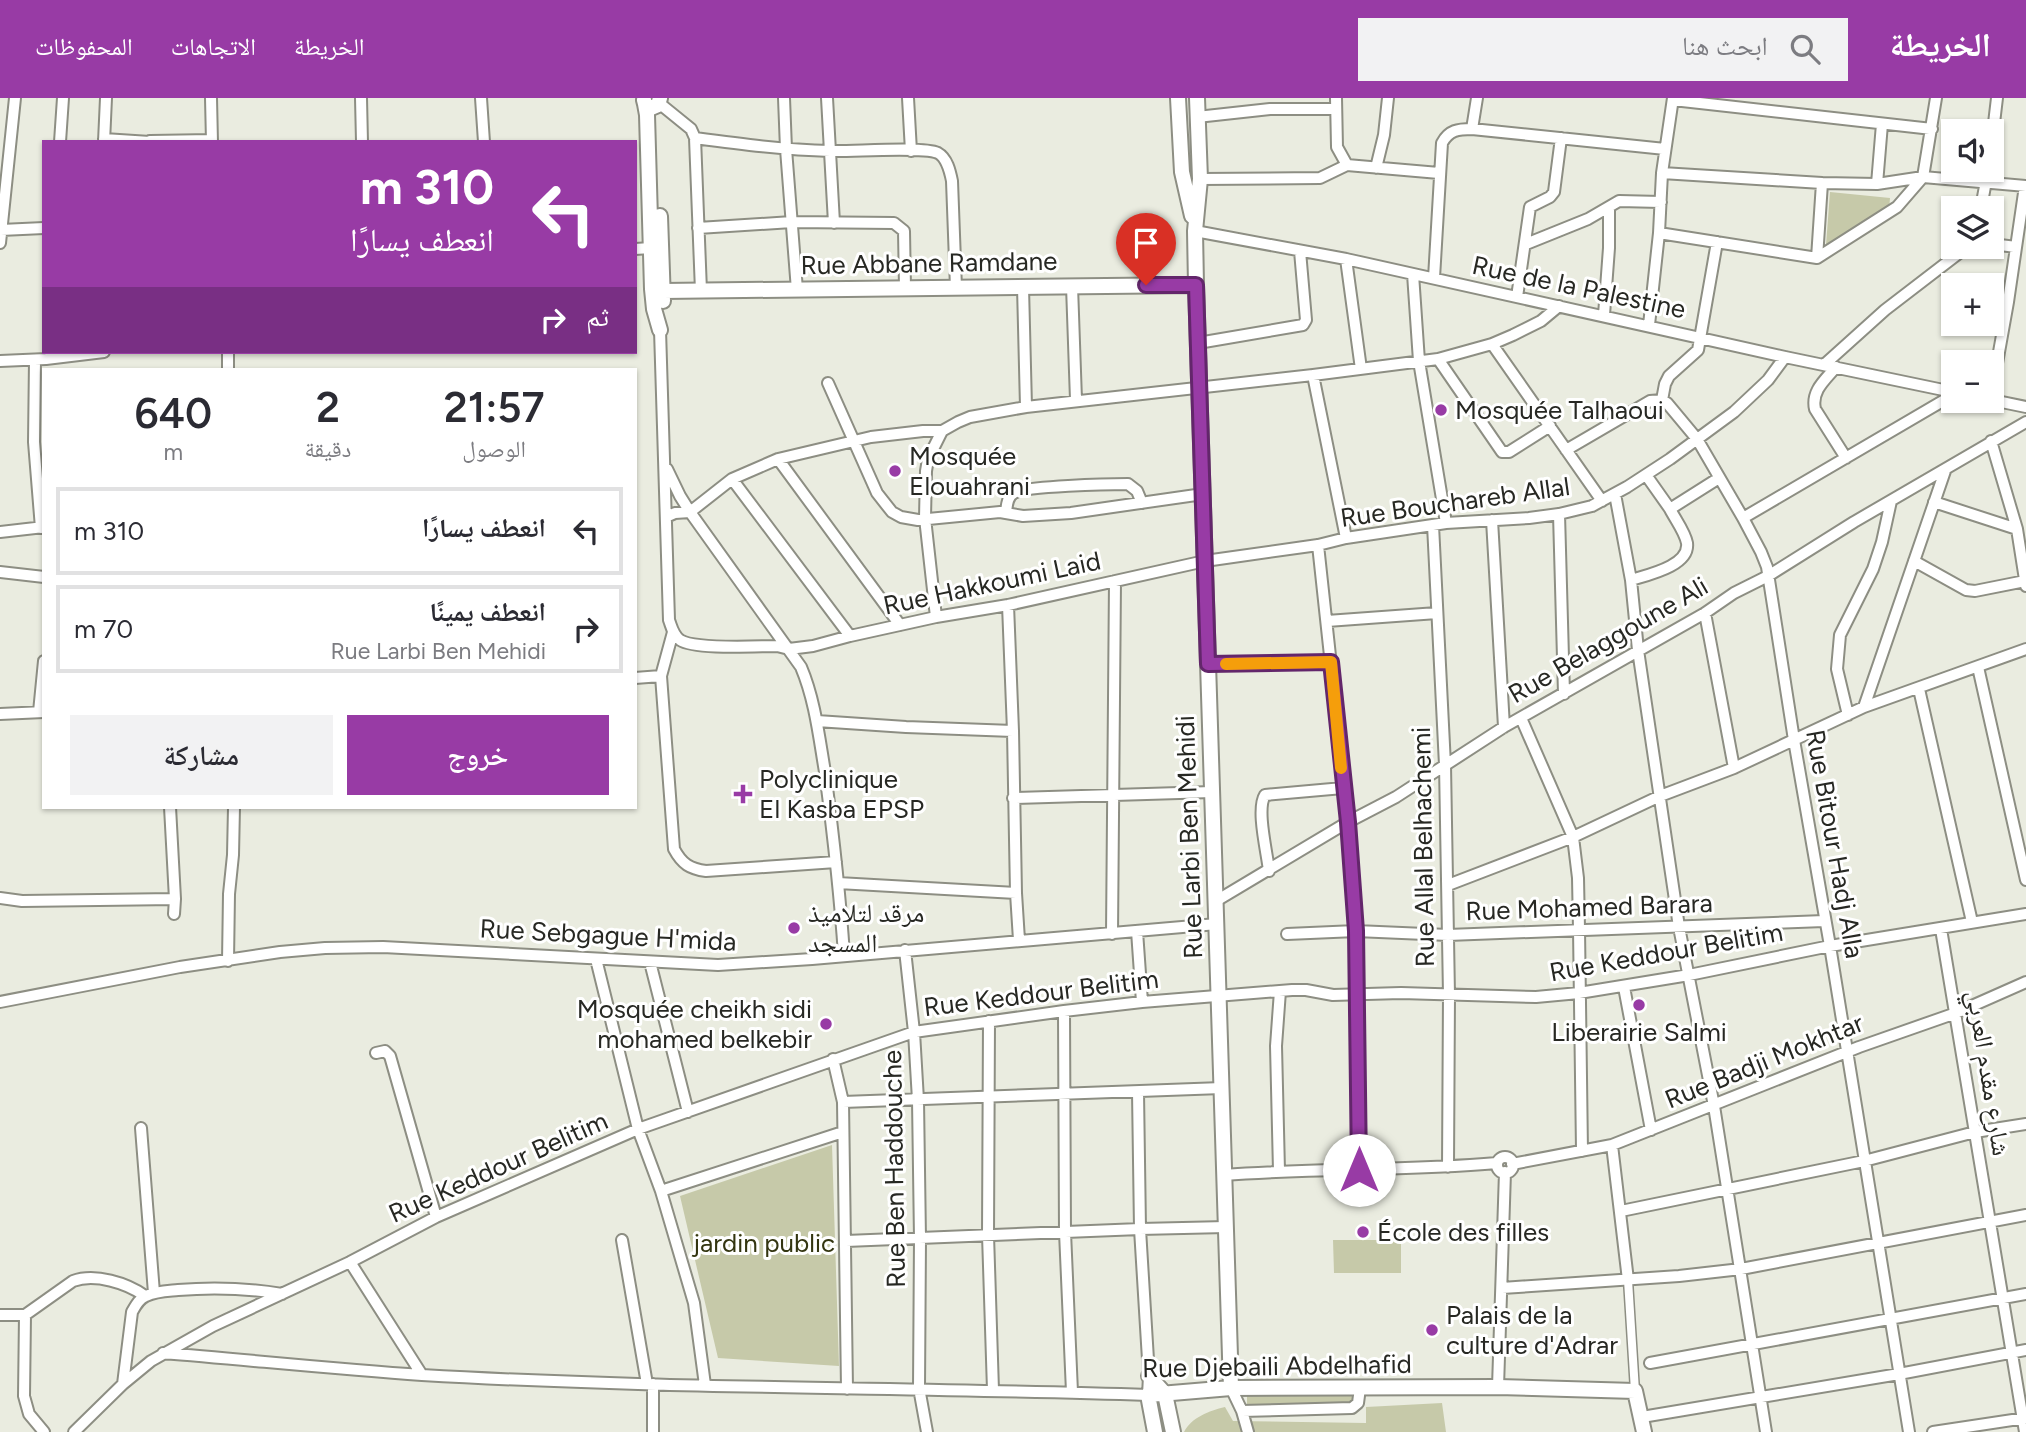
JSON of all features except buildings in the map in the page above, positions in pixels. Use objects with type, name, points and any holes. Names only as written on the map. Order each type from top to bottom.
[{"type":"street","points":[[0,243],[15,98]]},
{"type":"street","points":[[60,140],[64,98]]},
{"type":"street","points":[[104,140],[106,98]]},
{"type":"street","points":[[211,98],[212,140]]},
{"type":"street","points":[[361,98],[362,140]]},
{"type":"street","points":[[481,98],[484,140]]},
{"type":"street","points":[[784,98],[797,290]]},
{"type":"street","points":[[827,98],[834,223]]},
{"type":"street","points":[[908,98],[911,151]]},
{"type":"street","points":[[1178,98],[1182,172],[1195,231]]},
{"type":"street","points":[[1195,231],[1200,179],[1197,98]]},
{"type":"street","points":[[1376,168],[1384,135],[1388,98]]},
{"type":"street","points":[[1472,129],[1477,98]]},
{"type":"street","points":[[1659,233],[1816,258],[1897,206],[1923,177],[1936,98]]},
{"type":"street","points":[[1994,119],[1997,98]]},
{"type":"street","points":[[1649,325],[1659,233],[1662,173],[1673,99],[1932,129]]},
{"type":"street","points":[[656,101],[691,129],[695,138],[701,291]]},
{"type":"street","points":[[656,101],[651,248],[653,299],[660,330]]},
{"type":"street","points":[[1197,117],[1336,103],[1337,147],[1347,164]]},
{"type":"street","points":[[1877,184],[1882,124]]},
{"type":"street","points":[[1434,278],[1441,143],[1457,129],[1665,149]]},
{"type":"street","points":[[695,138],[786,149],[937,153],[943,158],[952,181],[956,288]]},
{"type":"street","points":[[1517,297],[1530,207],[1550,197],[1554,192],[1561,138]]},
{"type":"street","points":[[1200,179],[1320,178],[1347,164],[1438,173]]},
{"type":"street","points":[[1662,173],[1877,184],[1923,177],[2025,186],[1999,350]]},
{"type":"street","points":[[1816,258],[1822,183]]},
{"type":"street","points":[[1983,196],[1986,183]]},
{"type":"street","points":[[654,197],[663,291],[660,330],[669,620],[673,632],[661,676],[674,849],[687,866],[706,871],[835,862]]},
{"type":"street","points":[[1526,244],[1588,219],[1619,201],[1661,202]]},
{"type":"street","points":[[1604,315],[1609,207]]},
{"type":"street","points":[[698,228],[792,222],[894,223],[904,231],[905,288]]},
{"type":"street","points":[[1,230],[42,228]]},
{"type":"street","name":"Rue de la Palestine","points":[[1195,231],[1346,259],[1941,390]]},
{"type":"street","name":"Rue Larbi Ben Mehidi","points":[[1195,231],[1231,1388]]},
{"type":"street","points":[[1566,450],[1650,401],[1662,400],[1669,376],[1696,353],[1717,242]]},
{"type":"street","points":[[2004,246],[2015,247]]},
{"type":"street","points":[[637,249],[651,248]]},
{"type":"street","points":[[1198,343],[1303,325],[1306,320],[1300,250]]},
{"type":"street","points":[[1346,259],[1362,369]]},
{"type":"street","points":[[1846,457],[1815,409],[1812,400],[1814,394],[1830,365],[1885,310],[1951,259]]},
{"type":"street","points":[[1413,274],[1419,361],[1446,523]]},
{"type":"street","name":"Rue Abbane Ramdane","points":[[663,291],[1196,285]]},
{"type":"street","points":[[1072,286],[1076,400]]},
{"type":"street","points":[[1023,287],[1026,407]]},
{"type":"street","points":[[666,517],[690,512],[732,479],[778,458],[852,441],[942,431],[970,417],[1026,407],[1438,359],[1492,344],[1541,321],[1559,306]]},
{"type":"street","points":[[1492,344],[1602,501]]},
{"type":"street","points":[[0,361],[90,354]]},
{"type":"street","points":[[77,356],[77,368]]},
{"type":"street","name":"Rue Bouchareb Allal","points":[[1205,561],[1446,523],[1559,514],[1592,506],[1646,475],[1734,412],[1768,380],[1785,356]]},
{"type":"street","points":[[0,532],[42,527],[34,442],[42,357]]},
{"type":"street","points":[[1438,359],[1502,452],[1508,452],[1550,426]]},
{"type":"street","points":[[1313,375],[1346,538]]},
{"type":"street","points":[[828,383],[877,493],[892,512],[909,519],[1006,512],[1023,516],[1071,513],[1203,494]]},
{"type":"street","name":"Rue Bitour Hadj Alla","points":[[1662,400],[1697,439],[1761,552],[1768,576],[1909,1432]]},
{"type":"street","points":[[1743,518],[1941,400]]},
{"type":"street","points":[[2004,402],[2026,407]]},
{"type":"street","name":"Rue Belaggoune Ali","points":[[1216,901],[1348,822],[1396,797],[1504,727],[1704,613],[1734,593],[1768,576],[2026,422]]},
{"type":"street","points":[[936,617],[925,518],[925,483],[928,459],[942,431]]},
{"type":"street","points":[[1991,441],[2017,529],[2026,586]]},
{"type":"street","points":[[778,458],[900,625]]},
{"type":"street","points":[[664,462],[675,488],[690,512],[789,649],[806,678],[817,721],[830,812],[844,955]]},
{"type":"street","points":[[1864,707],[1945,471]]},
{"type":"street","points":[[1631,580],[1660,571],[1682,559],[1687,542],[1670,509],[1646,475]]},
{"type":"street","points":[[1670,509],[1719,478]]},
{"type":"street","points":[[732,479],[850,636]]},
{"type":"street","points":[[1006,512],[1008,499],[1016,492],[1102,485],[1128,484],[1137,491],[1142,503]]},
{"type":"street","points":[[1102,485],[1105,508]]},
{"type":"street","points":[[1615,494],[1631,580],[1638,650],[1679,927],[1714,1106],[1766,1432]]},
{"type":"street","points":[[1848,715],[1837,669],[1840,635],[1873,569],[1891,501]]},
{"type":"street","points":[[1934,502],[2017,529]]},
{"type":"street","points":[[1559,514],[1563,694]]},
{"type":"street","points":[[1492,520],[1504,727]]},
{"type":"street","name":"Rue Allal Belhachemi","points":[[1433,525],[1448,885],[1448,1167]]},
{"type":"street","points":[[1318,545],[1348,822],[1356,931],[1359,1170]]},
{"type":"street","name":"Rue Hakkoumi Laid","points":[[673,632],[678,639],[691,644],[777,646],[789,649],[813,646],[936,617],[1007,605],[1205,561]]},
{"type":"street","points":[[1914,561],[1966,590],[1982,590],[2025,580]]},
{"type":"street","points":[[0,572],[42,577]]},
{"type":"street","points":[[1112,934],[1115,581]]},
{"type":"street","points":[[1007,605],[1019,940]]},
{"type":"street","points":[[1704,613],[1734,768]]},
{"type":"street","points":[[1327,621],[1437,614]]},
{"type":"street","points":[[1448,885],[1573,837],[1660,796],[1734,768],[1864,707],[2026,649]]},
{"type":"street","points":[[1208,664],[1331,662]]},
{"type":"street","points":[[1978,667],[2026,880]]},
{"type":"street","points":[[637,678],[661,676]]},
{"type":"street","points":[[1919,689],[1972,922]]},
{"type":"street","points":[[0,714],[41,712]]},
{"type":"street","points":[[1521,718],[1573,837],[1579,929],[1582,1151]]},
{"type":"street","points":[[817,721],[1013,731]]},
{"type":"street","points":[[1269,871],[1261,811],[1261,801],[1265,794],[1343,788]]},
{"type":"street","points":[[1013,798],[1212,792]]},
{"type":"street","points":[[170,809],[174,914]]},
{"type":"street","points":[[228,961],[234,809]]},
{"type":"street","points":[[838,883],[1016,893]]},
{"type":"street","points":[[0,898],[22,901],[175,899]]},
{"type":"street","name":"Rue Keddour Belitim","points":[[74,1432],[123,1384],[163,1353],[436,1217],[638,1129],[914,1032],[1142,1002],[1280,991],[1536,997],[1579,993],[1689,975],[1829,946],[2026,914]]},
{"type":"street","name":"Rue Mohamed Barara","points":[[1287,934],[1356,931],[1448,935],[1824,921]]},
{"type":"street","name":"Rue Sebgague H'mida","points":[[0,1002],[180,967],[325,948],[383,947],[650,962],[739,964],[1217,925]]},
{"type":"street","name":"شارع مقدم العربي","points":[[1941,929],[2025,1432]]},
{"type":"street","points":[[1137,931],[1142,1002]]},
{"type":"street","name":"Rue Ben Haddouche","points":[[905,950],[918,1100],[919,1388],[928,1432]]},
{"type":"street","points":[[596,959],[638,1129],[661,1191],[694,1303],[705,1385]]},
{"type":"street","points":[[650,962],[688,1112]]},
{"type":"street","name":"Rue Badji Mokhtar","points":[[1224,1175],[1279,1171],[1505,1166],[1612,1145],[1956,1013],[2026,982]]},
{"type":"street","points":[[1624,986],[1651,1130]]},
{"type":"street","points":[[1279,1171],[1276,1045],[1280,991]]},
{"type":"street","points":[[1064,1011],[1065,1232],[1072,1392]]},
{"type":"street","points":[[989,1021],[988,1235],[993,1390]]},
{"type":"street","points":[[376,1053],[386,1051],[390,1056],[436,1217]]},
{"type":"street","points":[[833,1059],[843,1102],[847,1389]]},
{"type":"street","points":[[843,1102],[1222,1088]]},
{"type":"street","points":[[1138,1092],[1140,1229],[1148,1395],[1155,1432]]},
{"type":"street","points":[[1621,1211],[1864,1161],[1975,1132],[2026,1124]]},
{"type":"street","points":[[141,1128],[150,1294]]},
{"type":"street","points":[[661,1191],[844,1132]]},
{"type":"street","points":[[1612,1145],[1628,1280],[1635,1391],[1644,1432]]},
{"type":"street","points":[[1498,1387],[1505,1166]]},
{"type":"street","points":[[1502,1287],[1628,1280],[1741,1269],[2026,1215]]},
{"type":"street","points":[[846,1241],[1226,1227]]},
{"type":"street","points":[[622,1240],[650,1384],[653,1432]]},
{"type":"street","points":[[350,1262],[422,1375]]},
{"type":"street","points":[[0,1315],[25,1315],[81,1278],[125,1284],[150,1294]]},
{"type":"street","points":[[123,1384],[132,1312],[138,1302],[150,1294],[208,1287],[245,1288],[283,1294]]},
{"type":"street","points":[[1650,1363],[2026,1294]]},
{"type":"street","points":[[25,1315],[24,1396],[29,1414],[44,1432]]},
{"type":"street","points":[[1642,1417],[2026,1350]]},
{"type":"street","name":"Rue Djebaili Abdelhafid","points":[[163,1353],[422,1375],[650,1384],[1148,1395],[1231,1388],[1498,1387],[1635,1391]]},
{"type":"street","points":[[1149,1376],[1165,1394],[1173,1432]]},
{"type":"street","points":[[1231,1388],[1248,1432]]},
{"type":"street","points":[[1242,1411],[1352,1408],[1358,1404],[1360,1388]]},
{"type":"street","points":[[1934,1432],[2024,1418]]},
{"type":"green space","points":[[1830,192],[1890,198],[1889,209],[1826,245]]},
{"type":"green space","name":"jardin public","points":[[832,1145],[839,1366],[718,1358],[680,1196]]},
{"type":"green space","points":[[1333,1240],[1401,1240],[1401,1273],[1334,1273]]},
{"type":"green space","points":[[1354,1395],[1353,1405],[1247,1405],[1247,1396]]},
{"type":"green space","points":[[1442,1403],[1446,1432],[1184,1432],[1196,1419],[1225,1407],[1233,1421],[1366,1423],[1366,1407]]},
{"type":"slow traffic","points":[[1226,664],[1331,662],[1341,768]]},
{"type":"place","name":"Mosquée Talhaoui","points":[[1441,410]]},
{"type":"place","name":"Mosquée Elouahrani","points":[[895,471]]},
{"type":"place","name":"Polyclinique El Kasba EPSP","points":[[743,794]]},
{"type":"place","name":"مرقد لتلاميذ المسجد","points":[[794,928]]},
{"type":"place","name":"Liberairie Salmi","points":[[1639,1005]]},
{"type":"place","name":"Mosquée cheikh sidi mohamed belkebir","points":[[826,1024]]},
{"type":"place","name":"École des filles","points":[[1363,1232]]},
{"type":"place","name":"Palais de la culture d'Adrar","points":[[1432,1330]]},
{"type":"route","points":[[1146,285],[1196,285],[1208,664],[1331,662],[1348,822],[1356,931],[1359,1170]]}]
